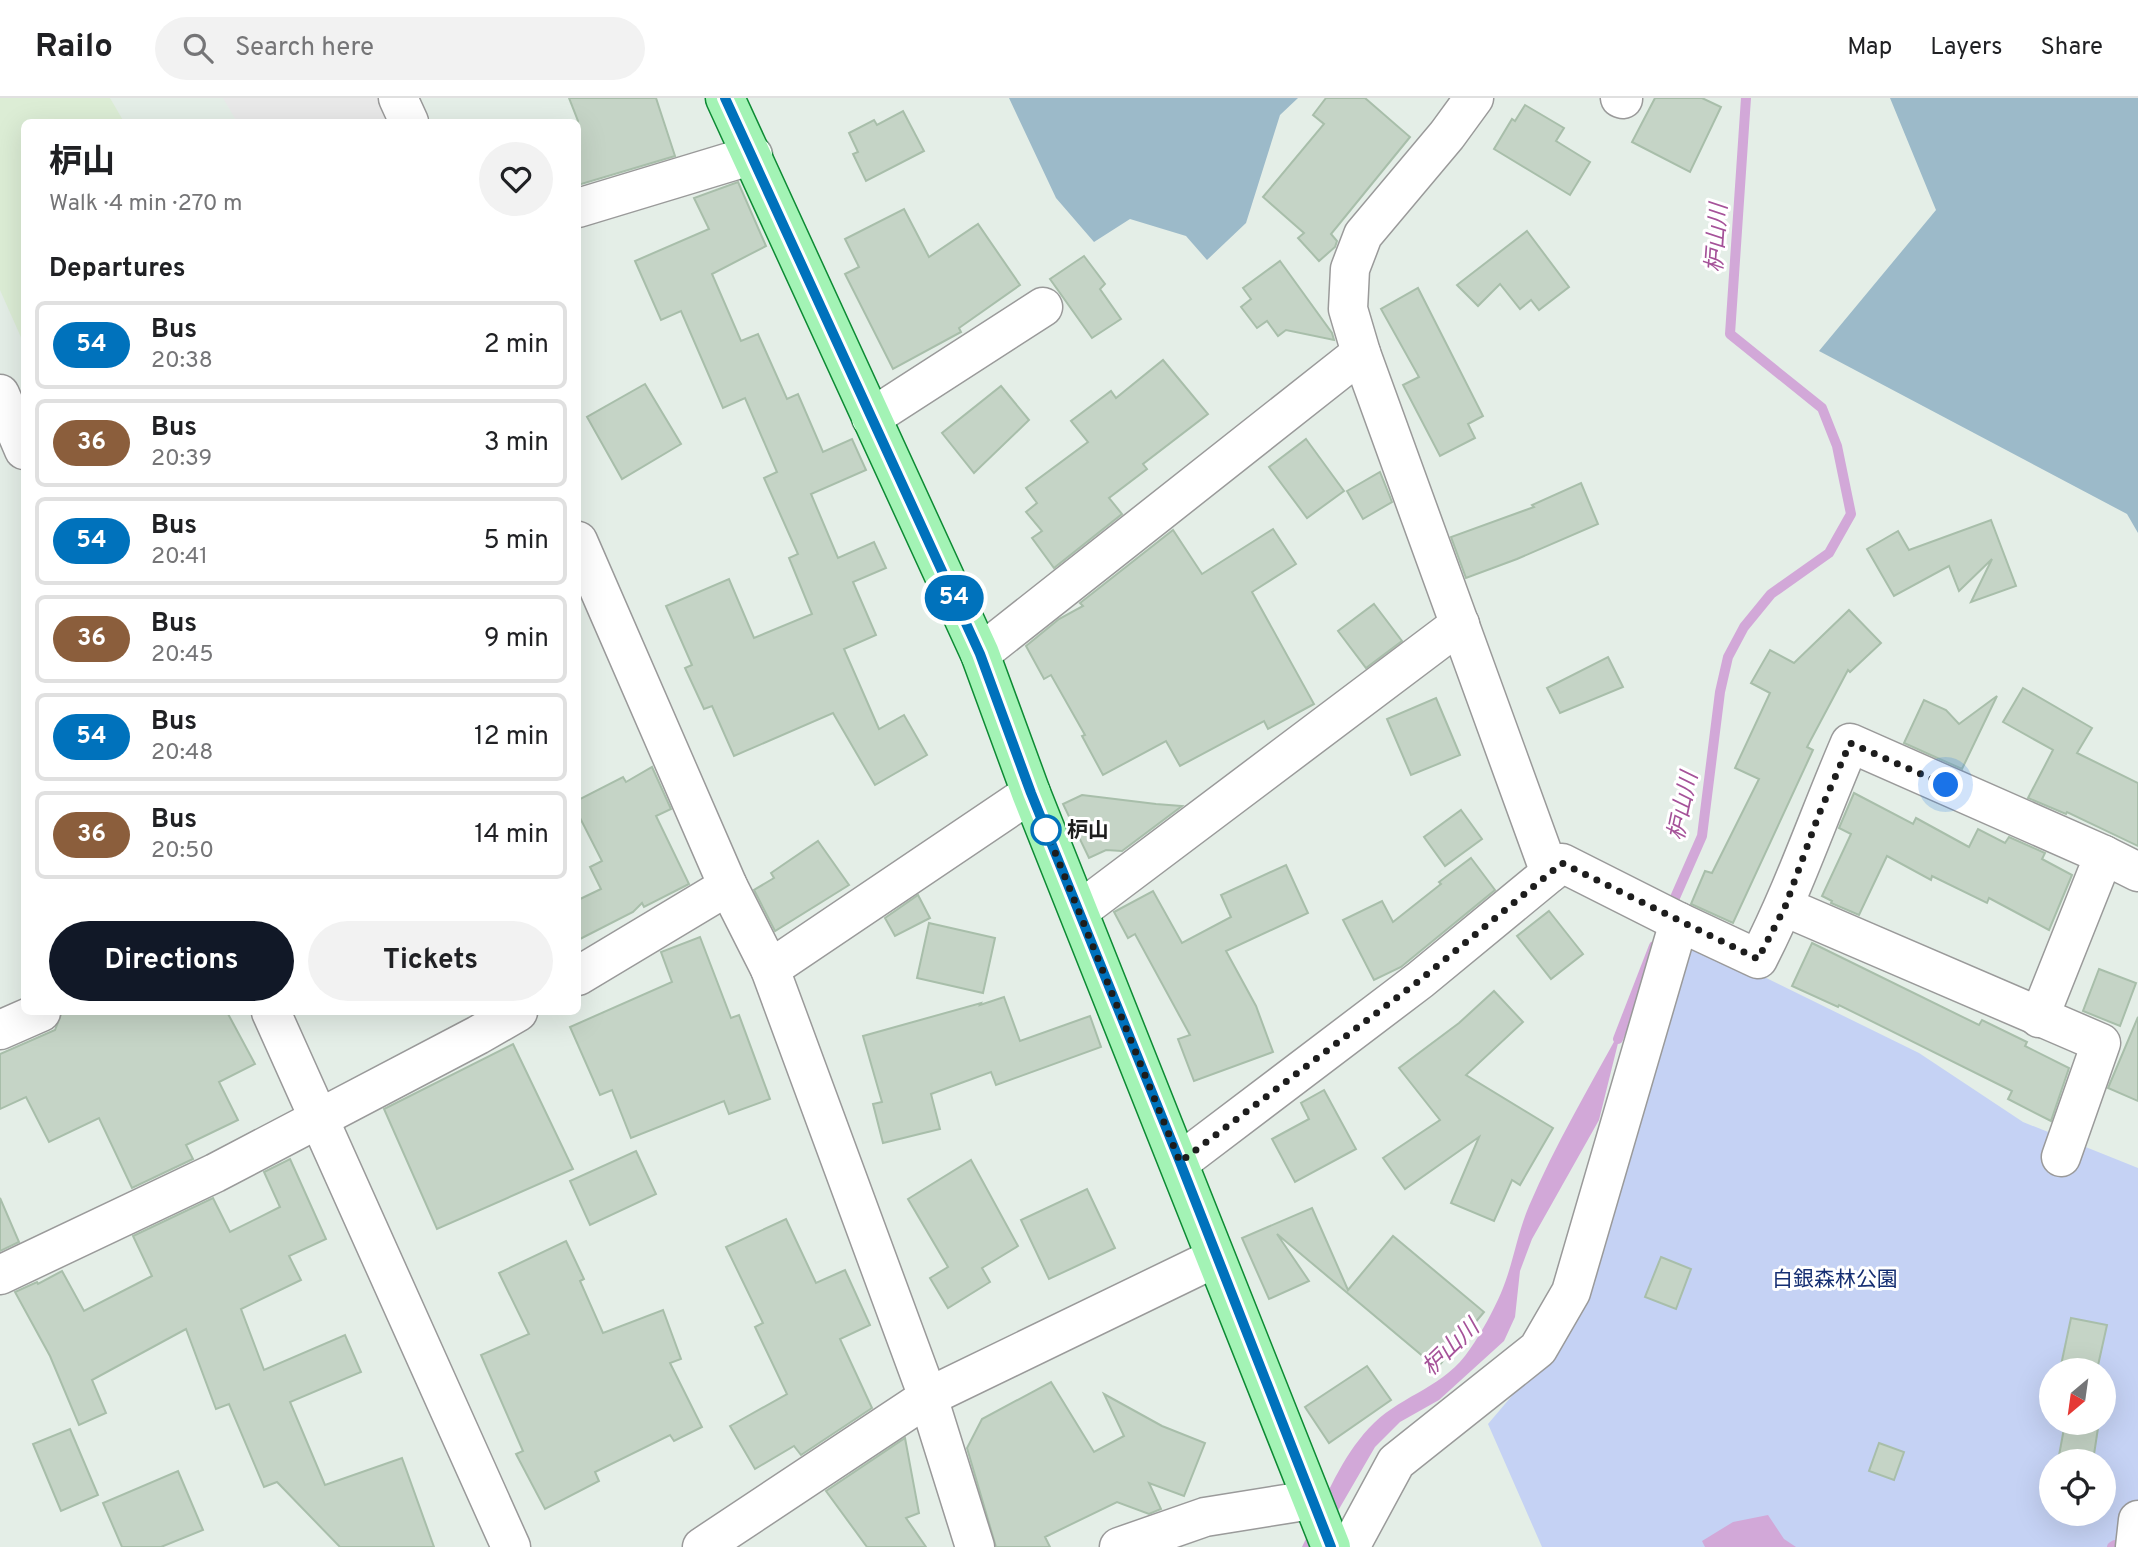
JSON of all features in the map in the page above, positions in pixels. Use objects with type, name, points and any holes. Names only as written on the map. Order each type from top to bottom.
[{"type":"main road","points":[[725,98],[980,654],[1031,793],[1331,1547]]},
{"type":"street","points":[[398,98],[408,119]]},
{"type":"street","points":[[1474,98],[1447,135],[1363,235],[1350,269],[1348,309],[1361,354],[1550,873]]},
{"type":"street","points":[[581,207],[753,155]]},
{"type":"street","points":[[871,418],[1043,307]]},
{"type":"street","points":[[980,654],[1361,354]]},
{"type":"street","points":[[0,388],[21,377]]},
{"type":"street","points":[[0,394],[21,443]]},
{"type":"street","points":[[581,548],[728,886],[770,969],[928,1397],[975,1547]]},
{"type":"street","points":[[1079,911],[1460,624]]},
{"type":"street","points":[[1180,1162],[1420,980],[1562,863],[1758,959],[1785,907],[1819,814],[1850,743],[2138,872]]},
{"type":"street","points":[[770,969],[1031,793]]},
{"type":"street","points":[[2039,1017],[2104,855]]},
{"type":"street","points":[[581,974],[728,886]]},
{"type":"street","points":[[1785,907],[2101,1043],[2061,1157]]},
{"type":"street","points":[[1350,1547],[1396,1462],[1538,1349],[1571,1292],[1678,921]]},
{"type":"street","points":[[0,1030],[34,1015]]},
{"type":"street","points":[[272,1015],[512,1547]]},
{"type":"street","points":[[0,1275],[215,1173],[513,1015]]},
{"type":"street","points":[[702,1547],[928,1397],[1215,1258]]},
{"type":"street","points":[[1119,1547],[1205,1517],[1311,1500]]},
{"type":"street","points":[[2135,1547],[2138,1520]]},
{"type":"shaded area","points":[[0,98],[110,98],[122,119],[21,119],[21,337],[0,290]]},
{"type":"shaded area","points":[[223,98],[388,98],[398,119],[235,119]]},
{"type":"shaded area","points":[[1009,98],[1298,98],[1280,115],[1246,223],[1207,260],[1186,236],[1130,219],[1094,242],[1056,198]]},
{"type":"shaded area","points":[[1890,98],[2138,98],[2138,533],[2127,514],[1819,351],[1936,210]]},
{"type":"shaded area","name":"枦山川","points":[[1622,1027],[1599,1120],[1532,1239],[1520,1271],[1515,1317],[1504,1341],[1439,1400],[1400,1422],[1375,1447],[1317,1547],[1302,1547],[1333,1482],[1362,1436],[1386,1413],[1449,1373],[1479,1336],[1501,1293],[1525,1217],[1539,1183]]},
{"type":"shaded area","points":[[1768,1515],[1784,1539],[1796,1547],[1705,1547],[1702,1541],[1733,1522]]},
{"type":"green space","name":"白銀森林公園","points":[[1693,942],[1919,1053],[2023,1122],[2138,1168],[2138,1520],[2135,1547],[1542,1547],[1488,1424],[1577,1319]]},
{"type":"building","points":[[569,98],[656,98],[675,156],[581,184],[581,119],[577,119]]},
{"type":"building","points":[[1326,98],[1365,98],[1410,137],[1331,234],[1337,241],[1335,247],[1319,261],[1298,238],[1304,233],[1263,197],[1324,124],[1313,115]]},
{"type":"building","points":[[1655,98],[1702,98],[1721,107],[1690,172],[1632,142]]},
{"type":"building","points":[[1525,105],[1564,128],[1556,141],[1590,162],[1570,195],[1494,149],[1512,119],[1515,121]]},
{"type":"building","points":[[903,111],[924,151],[866,181],[853,154],[858,152],[849,133],[874,120],[877,125]]},
{"type":"building","points":[[738,182],[766,246],[712,274],[741,341],[758,334],[787,399],[798,394],[823,452],[852,439],[866,470],[811,494],[838,558],[874,542],[886,568],[853,582],[876,635],[844,649],[879,729],[904,715],[927,755],[875,785],[833,713],[734,756],[712,706],[704,709],[685,668],[692,665],[666,606],[729,579],[754,638],[812,614],[789,558],[798,554],[764,478],[777,472],[745,398],[723,408],[681,311],[661,320],[635,261],[709,229],[694,198]]},
{"type":"building","points":[[904,209],[929,257],[978,224],[1020,285],[959,328],[961,332],[893,369],[845,274],[859,267],[845,239]]},
{"type":"building","points":[[1527,231],[1569,287],[1539,310],[1531,300],[1520,309],[1500,284],[1478,306],[1457,285]]},
{"type":"building","points":[[1084,256],[1105,284],[1100,289],[1121,319],[1092,338],[1050,279]]},
{"type":"building","points":[[1280,261],[1332,333],[1334,340],[1286,330],[1278,336],[1267,321],[1257,328],[1241,307],[1251,299],[1243,288]]},
{"type":"building","points":[[1418,288],[1483,416],[1468,424],[1475,438],[1440,456],[1403,385],[1419,377],[1381,309]]},
{"type":"building","points":[[1163,360],[1208,414],[1143,464],[1147,469],[1109,498],[1122,514],[1054,568],[1032,538],[1042,531],[1026,512],[1037,503],[1026,488],[1088,442],[1071,421],[1111,391],[1116,398]]},
{"type":"building","points":[[645,384],[681,444],[622,479],[587,417]]},
{"type":"building","points":[[1001,386],[1029,420],[974,473],[942,433]]},
{"type":"building","points":[[1306,439],[1344,491],[1307,518],[1269,467]]},
{"type":"building","points":[[1380,472],[1392,502],[1363,519],[1347,491]]},
{"type":"building","points":[[1581,483],[1598,524],[1466,578],[1451,537],[1534,507],[1532,505]]},
{"type":"building","points":[[1991,520],[2016,586],[1971,602],[1992,559],[1959,591],[1949,566],[1894,596],[1867,549],[1898,531],[1909,550]]},
{"type":"building","points":[[1273,529],[1296,564],[1252,592],[1314,704],[1268,729],[1264,721],[1180,766],[1166,741],[1103,775],[1082,736],[1085,735],[1051,675],[1044,679],[1026,646],[1059,619],[1083,606],[1080,603],[1173,530],[1202,574]]},
{"type":"building","points":[[1374,604],[1402,641],[1366,668],[1338,631]]},
{"type":"building","points":[[1849,610],[1881,643],[1850,672],[1848,670],[1807,747],[1813,750],[1733,923],[1691,904],[1705,871],[1712,873],[1759,779],[1735,768],[1770,693],[1751,683],[1770,650],[1794,663]]},
{"type":"building","points":[[1608,657],[1623,687],[1560,713],[1547,688]]},
{"type":"building","points":[[2023,688],[2092,728],[2077,753],[2138,783],[2138,846],[2067,812],[2066,814],[2028,798],[2053,750],[2003,722]]},
{"type":"building","points":[[1997,696],[1962,769],[1904,743],[1924,700],[1946,710],[1959,724]]},
{"type":"building","points":[[1436,698],[1460,755],[1411,775],[1387,719]]},
{"type":"building","points":[[652,767],[671,809],[656,816],[689,884],[644,907],[642,903],[633,912],[581,938],[581,899],[601,889],[590,867],[602,861],[581,820],[581,798],[623,777],[626,782]]},
{"type":"building","points":[[1854,793],[1913,824],[1916,818],[1969,847],[1978,829],[2005,843],[2009,837],[2045,853],[2042,859],[2072,875],[2049,930],[1989,898],[1987,903],[1932,876],[1931,880],[1887,856],[1859,915],[1831,903],[1832,901],[1822,896],[1851,834],[1839,828]]},
{"type":"building","points":[[1082,795],[1182,806],[1122,851],[1106,850],[1089,858],[1063,804]]},
{"type":"building","points":[[1461,810],[1482,839],[1445,866],[1424,837]]},
{"type":"building","points":[[818,841],[849,885],[775,931],[754,890],[774,878],[771,873]]},
{"type":"building","points":[[1471,858],[1495,890],[1401,967],[1374,980],[1343,920],[1382,901],[1393,922]]},
{"type":"building","points":[[1286,865],[1308,913],[1226,951],[1256,1006],[1273,1052],[1194,1081],[1178,1039],[1190,1035],[1135,934],[1128,938],[1114,912],[1153,891],[1182,943],[1231,917],[1221,895]]},
{"type":"building","points":[[918,895],[930,918],[895,936],[885,918]]},
{"type":"building","points":[[1549,911],[1583,954],[1551,979],[1517,936]]},
{"type":"building","points":[[929,923],[995,938],[983,993],[917,978]]},
{"type":"building","points":[[700,937],[731,1018],[739,1015],[770,1099],[729,1114],[724,1101],[631,1138],[612,1090],[600,1095],[570,1027],[672,982],[661,952]]},
{"type":"building","points":[[1812,943],[1979,1025],[1982,1020],[2027,1042],[2025,1046],[2069,1068],[2051,1121],[2008,1099],[2012,1091],[1839,1005],[1838,1007],[1792,986]]},
{"type":"building","points":[[2099,969],[2136,983],[2120,1026],[2083,1011]]},
{"type":"building","points":[[1494,991],[1523,1022],[1466,1075],[1553,1128],[1520,1185],[1512,1180],[1494,1221],[1451,1203],[1479,1137],[1405,1189],[1383,1158],[1440,1120],[1399,1068],[1459,1023]]},
{"type":"building","points":[[1004,997],[1020,1041],[1090,1016],[1101,1047],[996,1085],[991,1072],[931,1094],[940,1129],[883,1143],[873,1104],[882,1102],[863,1036]]},
{"type":"building","points":[[61,1015],[229,1015],[255,1064],[219,1082],[238,1120],[186,1145],[193,1159],[132,1188],[99,1118],[49,1142],[26,1097],[0,1109],[0,1054],[55,1030]]},
{"type":"building","points":[[2138,1017],[2138,1101],[2108,1088]]},
{"type":"building","points":[[513,1044],[573,1169],[437,1229],[384,1109]]},
{"type":"building","points":[[1324,1090],[1356,1149],[1295,1182],[1272,1139],[1309,1119],[1301,1103]]},
{"type":"building","points":[[636,1151],[656,1194],[590,1225],[570,1181]]},
{"type":"building","points":[[290,1159],[326,1239],[289,1256],[301,1280],[241,1309],[264,1370],[345,1335],[361,1372],[290,1402],[325,1485],[402,1458],[434,1547],[340,1547],[277,1482],[264,1487],[229,1404],[216,1409],[186,1329],[92,1380],[106,1413],[79,1425],[50,1356],[15,1292],[62,1271],[84,1311],[152,1276],[133,1236],[213,1198],[230,1232],[280,1207],[264,1172]]},
{"type":"building","points":[[971,1160],[1018,1246],[982,1268],[990,1282],[948,1308],[930,1278],[948,1267],[908,1199]]},
{"type":"building","points":[[1087,1189],[1115,1248],[1049,1279],[1021,1220]]},
{"type":"building","points":[[0,1198],[19,1242],[0,1251]]},
{"type":"building","points":[[1312,1208],[1348,1290],[1393,1236],[1484,1312],[1437,1368],[1277,1234],[1309,1281],[1269,1299],[1242,1238]]},
{"type":"building","points":[[786,1219],[816,1283],[845,1270],[870,1325],[840,1339],[872,1408],[801,1455],[794,1446],[755,1469],[730,1426],[787,1394],[755,1327],[763,1323],[726,1247]]},
{"type":"building","points":[[566,1241],[584,1279],[580,1281],[603,1333],[663,1310],[681,1359],[670,1363],[702,1427],[674,1441],[670,1435],[595,1472],[599,1481],[545,1509],[516,1454],[523,1451],[481,1355],[529,1334],[499,1273]]},
{"type":"building","points":[[1661,1257],[1691,1269],[1676,1309],[1645,1297]]},
{"type":"building","points":[[2071,1318],[2107,1325],[2100,1358],[2063,1358]]},
{"type":"building","points":[[1367,1366],[1391,1400],[1329,1443],[1305,1407]]},
{"type":"building","points":[[1051,1382],[1094,1452],[1124,1436],[1104,1394],[1162,1426],[1205,1443],[1184,1496],[1149,1483],[1161,1509],[1149,1514],[1117,1502],[1045,1537],[1050,1547],[996,1547],[967,1448],[982,1419]]},
{"type":"building","points":[[70,1429],[98,1495],[61,1511],[33,1444]]},
{"type":"building","points":[[2063,1435],[2097,1435],[2095,1449],[2060,1449]]},
{"type":"building","points":[[905,1438],[919,1513],[906,1518],[926,1547],[867,1547],[826,1491]]},
{"type":"building","points":[[1879,1443],[1904,1452],[1894,1480],[1869,1471]]},
{"type":"building","points":[[178,1471],[203,1530],[161,1547],[122,1547],[103,1503]]},
{"type":"waterway","name":"枦山川","points":[[1670,909],[1702,836],[1720,692],[1728,657],[1744,627],[1771,594],[1829,553],[1851,514],[1837,446],[1822,408],[1730,334],[1746,98]]},
{"type":"waterway","name":"枦山川","points":[[1618,1039],[1654,946]]},
{"type":"bus line","name":"54","points":[[725,98],[980,654],[1031,793],[1331,1547]]},
{"type":"place","name":"枦山","points":[[1046,830]]},
{"type":"route","points":[[1046,830],[1180,1162],[1420,980],[1562,863],[1758,959],[1785,907],[1819,814],[1850,743],[1946,785]]}]
